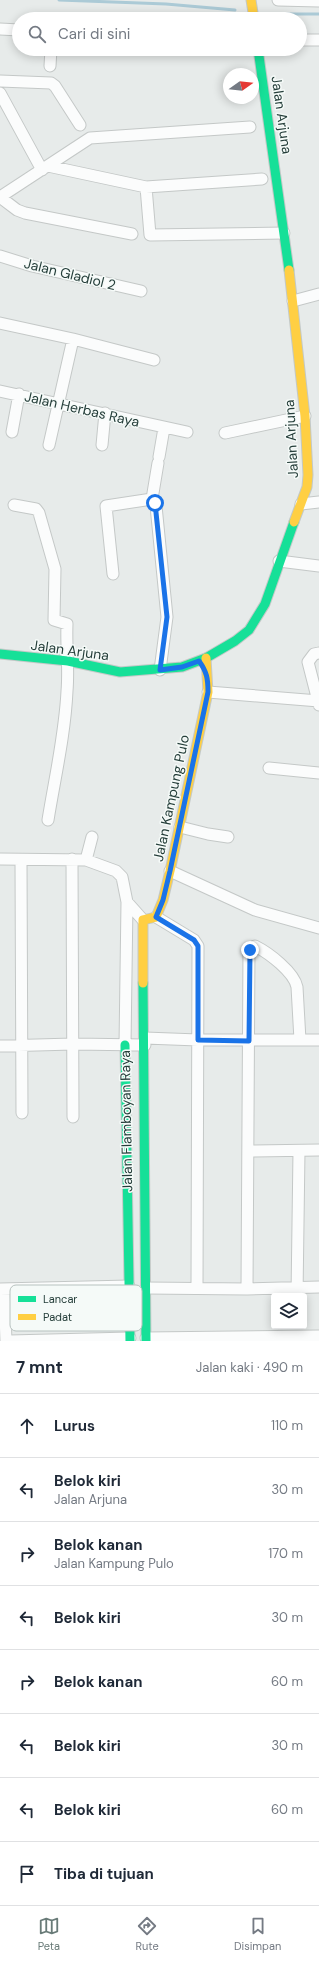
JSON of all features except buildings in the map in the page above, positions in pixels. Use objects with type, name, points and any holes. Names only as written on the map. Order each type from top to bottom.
[{"type":"street","points":[[278,0],[319,1]]},
{"type":"street","points":[[0,29],[12,30]]},
{"type":"street","points":[[307,40],[319,40]]},
{"type":"street","points":[[50,66],[51,56]]},
{"type":"street","name":"Jalan Arjuna","points":[[0,654],[68,661],[120,672],[160,670],[182,667],[202,660],[235,641],[249,630],[265,604],[279,561],[307,487],[308,475],[305,416],[293,301],[259,56]]},
{"type":"street","points":[[0,81],[51,83],[55,86],[80,125]]},
{"type":"street","points":[[0,93],[45,168],[146,187],[262,179]]},
{"type":"street","points":[[132,234],[17,210],[0,197],[90,138],[250,127]]},
{"type":"street","points":[[146,187],[150,235],[284,233]]},
{"type":"street","name":"Jalan Gladiol 2","points":[[0,256],[32,266],[141,291]]},
{"type":"street","points":[[293,301],[319,294]]},
{"type":"street","points":[[0,323],[73,339],[154,360]]},
{"type":"street","points":[[49,445],[73,339]]},
{"type":"street","name":"Jalan Herbas Raya","points":[[0,391],[58,402],[164,428],[187,432]]},
{"type":"street","points":[[12,432],[19,394]]},
{"type":"street","points":[[102,444],[105,413]]},
{"type":"street","points":[[225,433],[305,416]]},
{"type":"street","points":[[160,670],[167,617],[156,506],[152,499],[164,428]]},
{"type":"street","points":[[113,574],[106,506],[152,499]]},
{"type":"street","points":[[301,504],[319,502]]},
{"type":"street","points":[[14,505],[36,509],[39,514],[55,570],[54,620],[67,624],[66,651],[68,661],[65,719],[48,820]]},
{"type":"street","points":[[279,561],[319,566]]},
{"type":"street","points":[[208,692],[318,702],[308,662],[314,654],[319,653]]},
{"type":"street","name":"Jalan Kampung Pulo","points":[[156,917],[163,900],[170,871],[208,692],[208,680],[202,660]]},
{"type":"street","points":[[269,768],[319,774]]},
{"type":"street","points":[[180,827],[228,837]]},
{"type":"street","points":[[0,859],[86,860],[92,837]]},
{"type":"street","points":[[21,860],[22,1112]]},
{"type":"street","points":[[72,860],[73,1117]]},
{"type":"street","name":"Jalan Flamboyan Raya","points":[[86,860],[116,871],[120,874],[125,885],[127,902],[125,1045],[129,1285]]},
{"type":"street","points":[[170,871],[255,910],[319,928]]},
{"type":"street","points":[[127,902],[143,920],[156,917],[194,940],[198,946],[197,1288]]},
{"type":"street","name":"Jalan Flamboyan Raya","points":[[143,920],[146,1340]]},
{"type":"street","points":[[247,1289],[250,950],[255,946],[265,951],[295,979],[297,987],[300,1040]]},
{"type":"street","points":[[0,1046],[73,1044],[125,1045],[145,1042],[198,1040],[319,1040]]},
{"type":"street","points":[[249,1150],[319,1150]]},
{"type":"street","points":[[296,1292],[299,1151]]},
{"type":"street","points":[[146,1288],[247,1289],[296,1292],[319,1286]]},
{"type":"street","points":[[2,1289],[6,1341]]},
{"type":"street","points":[[146,1340],[298,1331],[317,1337]]},
{"type":"street","points":[[10,1341],[130,1339]]},
{"type":"waterway","points":[[59,0],[166,4],[235,10]]},
{"type":"waterway","points":[[307,14],[319,14]]},
{"type":"traffic: fast","points":[[259,56],[289,270]]},
{"type":"traffic: fast","points":[[0,654],[68,661],[120,672],[182,667],[206,658],[235,641],[249,630],[265,604],[294,522]]},
{"type":"traffic: fast","points":[[143,983],[146,1341]]},
{"type":"traffic: fast","points":[[125,1045],[129,1285]]},
{"type":"traffic: fast","points":[[130,1331],[130,1341]]},
{"type":"traffic: slow","points":[[251,0],[253,12]]},
{"type":"traffic: slow","points":[[289,270],[305,416],[308,475],[307,487],[294,522]]},
{"type":"traffic: slow","points":[[143,983],[143,920],[156,917],[163,900],[170,871],[208,692],[206,658]]},
{"type":"route","points":[[155,503],[167,617],[160,670],[182,667],[199,661],[205,670],[208,680],[208,692],[180,827],[163,900],[156,917],[197,942],[199,953],[198,1040],[249,1041],[250,950]]}]
